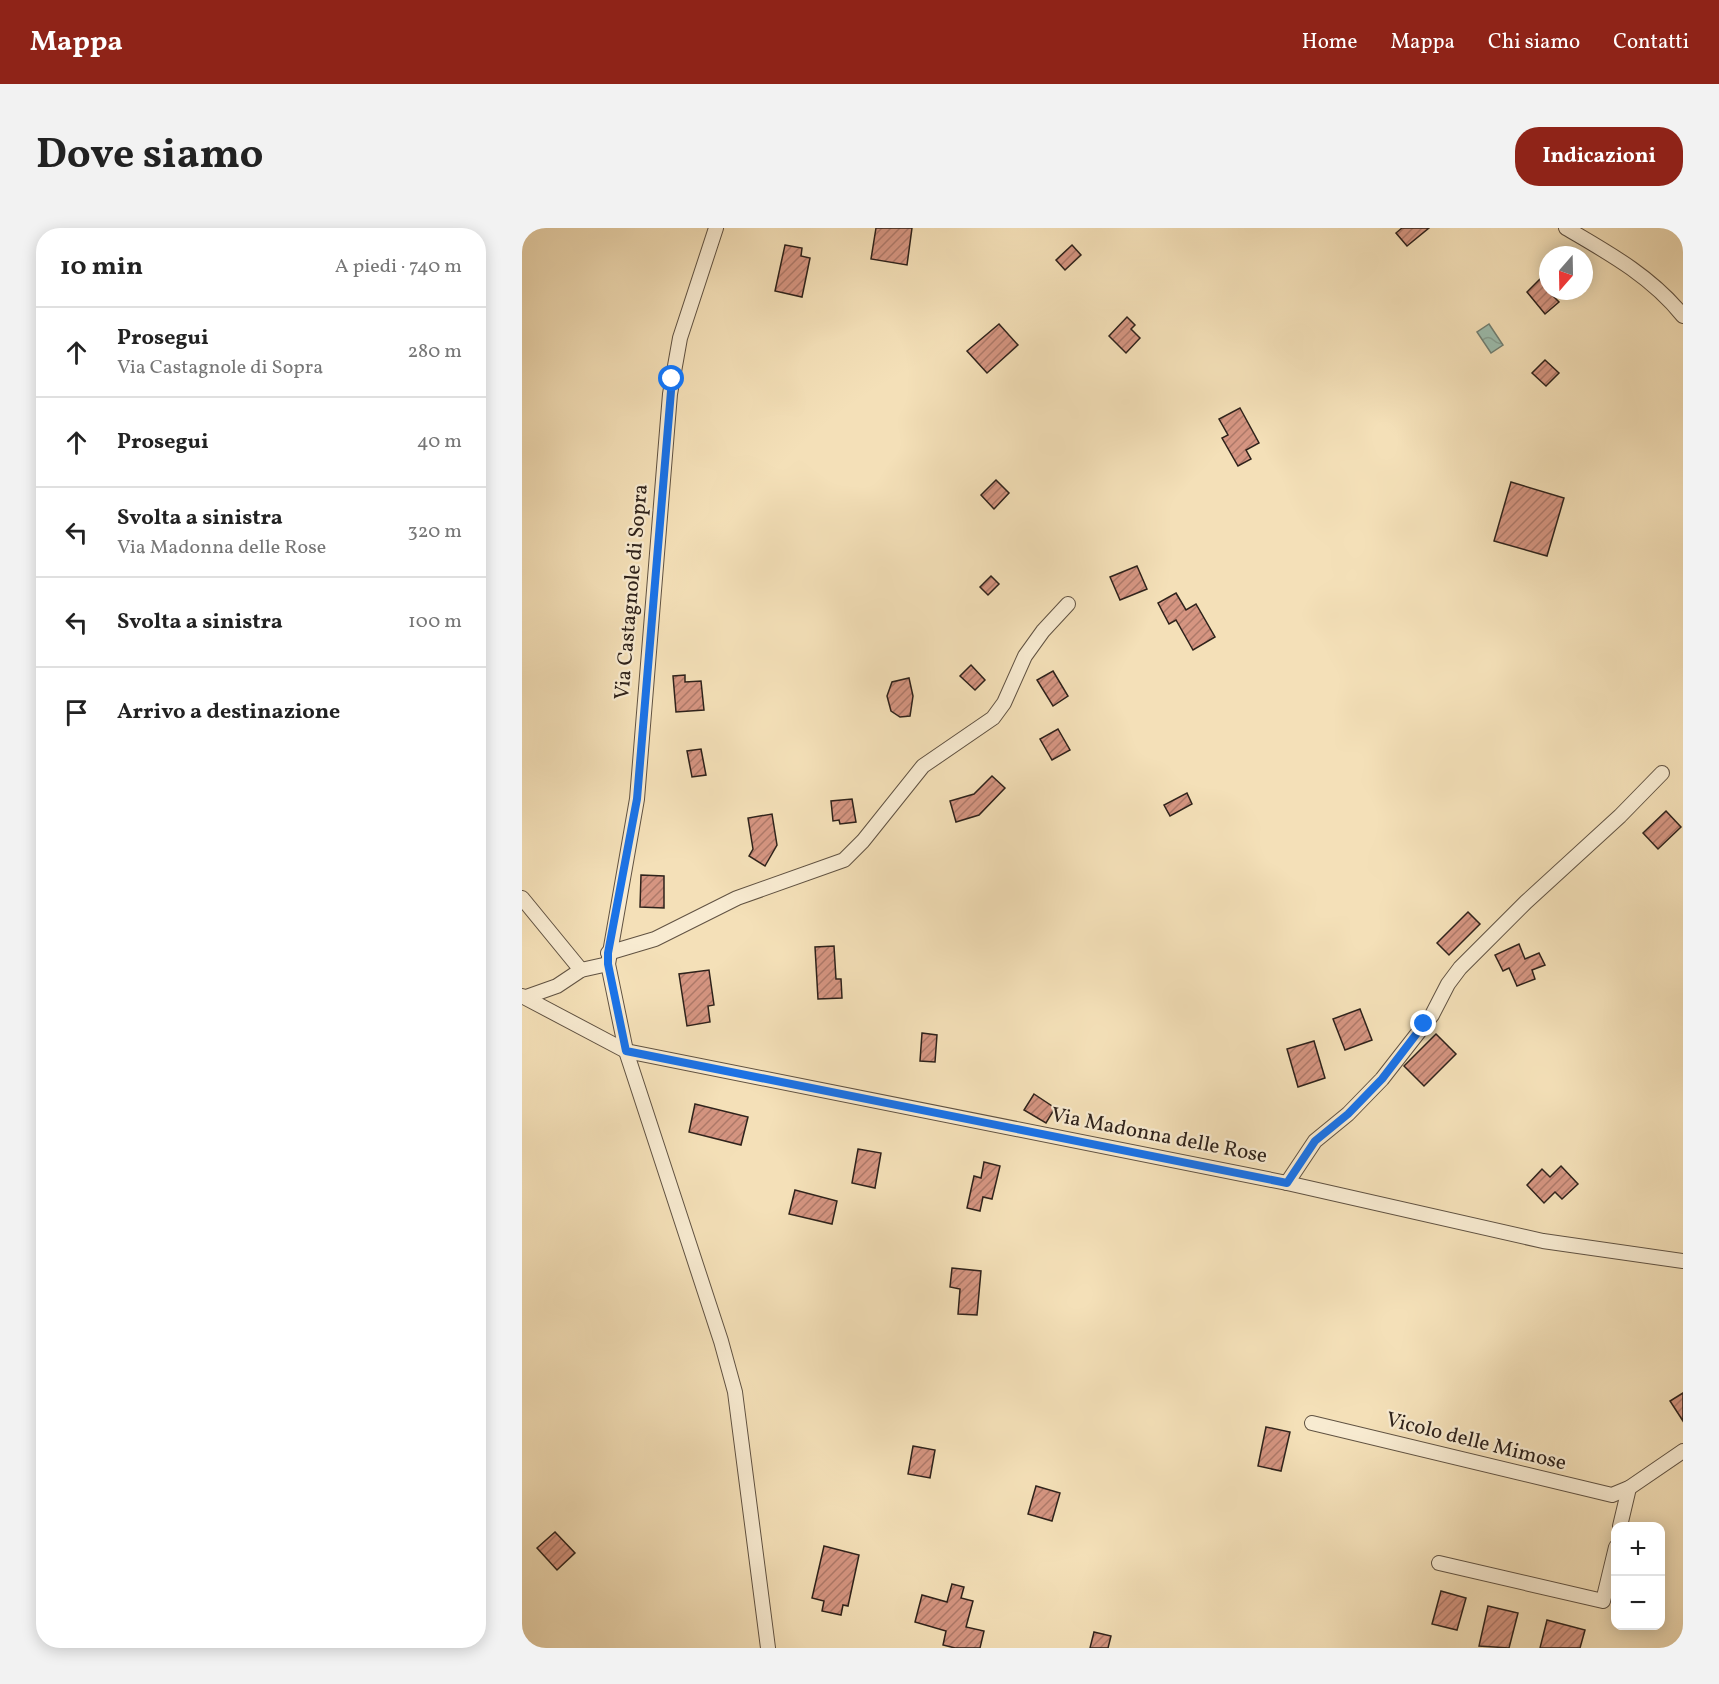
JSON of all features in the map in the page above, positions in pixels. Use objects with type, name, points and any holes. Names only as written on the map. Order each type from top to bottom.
[{"type":"street","name":"Via Castagnole di Sopra","points":[[608,959],[637,799],[672,379],[682,333],[716,228]]},
{"type":"street","points":[[1566,228],[1629,266],[1665,296],[1683,316]]},
{"type":"street","points":[[524,997],[557,986],[581,970],[655,939],[737,898],[844,860],[863,841],[923,766],[993,718],[1004,703],[1025,656],[1043,631],[1068,604]]},
{"type":"street","points":[[1287,1183],[1315,1141],[1348,1114],[1382,1079],[1432,1015],[1448,984],[1461,968],[1526,902],[1620,816],[1662,773]]},
{"type":"street","points":[[522,898],[581,970]]},
{"type":"street","points":[[608,959],[626,1051],[735,1392],[768,1648]]},
{"type":"street","name":"Via Madonna delle Rose","points":[[524,997],[626,1051],[1287,1183],[1536,1240],[1683,1261]]},
{"type":"street","name":"Vicolo delle Mimose","points":[[1312,1423],[1599,1494],[1612,1495],[1629,1488],[1683,1451]]},
{"type":"street","points":[[1621,1522],[1629,1488]]},
{"type":"street","points":[[1439,1563],[1603,1601],[1611,1568]]},
{"type":"water","points":[[1489,324],[1503,345],[1491,353],[1477,332]]},
{"type":"building","points":[[876,228],[912,228],[907,265],[871,259]]},
{"type":"building","points":[[1402,228],[1429,228],[1407,246],[1396,233]]},
{"type":"building","points":[[785,245],[802,248],[801,256],[810,258],[802,297],[775,291]]},
{"type":"building","points":[[1072,245],[1081,255],[1065,270],[1056,260]]},
{"type":"building","points":[[1539,280],[1539,300],[1559,302],[1545,314],[1527,292]]},
{"type":"building","points":[[1127,317],[1135,325],[1131,329],[1140,338],[1126,353],[1109,336]]},
{"type":"building","points":[[999,324],[1018,345],[987,373],[967,351]]},
{"type":"building","points":[[1545,360],[1559,373],[1546,386],[1532,373]]},
{"type":"building","points":[[1240,408],[1259,443],[1246,450],[1251,459],[1238,466],[1222,438],[1228,435],[1219,419]]},
{"type":"building","points":[[996,480],[1009,493],[994,509],[981,495]]},
{"type":"building","points":[[1511,482],[1564,498],[1547,556],[1494,541]]},
{"type":"building","points":[[1137,566],[1147,589],[1120,600],[1110,577]]},
{"type":"building","points":[[991,576],[999,584],[988,595],[980,587]]},
{"type":"building","points":[[1176,593],[1186,610],[1196,604],[1215,637],[1193,650],[1176,620],[1169,624],[1158,603]]},
{"type":"building","points":[[971,665],[985,680],[975,690],[960,676]]},
{"type":"building","points":[[1053,671],[1068,696],[1053,706],[1037,680]]},
{"type":"building","points":[[685,675],[685,682],[701,681],[704,710],[676,712],[673,676]]},
{"type":"building","points":[[909,678],[913,696],[910,716],[900,717],[891,711],[887,696],[892,682]]},
{"type":"building","points":[[1058,729],[1070,750],[1052,760],[1040,739]]},
{"type":"building","points":[[701,749],[706,775],[692,777],[687,751]]},
{"type":"building","points":[[992,776],[1005,788],[979,815],[956,822],[950,801],[974,794]]},
{"type":"building","points":[[1187,793],[1192,804],[1170,816],[1164,805]]},
{"type":"building","points":[[852,799],[856,822],[840,824],[839,820],[833,821],[831,801]]},
{"type":"building","points":[[1666,811],[1681,827],[1658,849],[1643,833]]},
{"type":"building","points":[[772,814],[777,845],[765,866],[749,856],[753,849],[748,818]]},
{"type":"building","points":[[641,875],[664,876],[664,908],[640,907]]},
{"type":"building","points":[[1468,912],[1480,924],[1449,955],[1437,943]]},
{"type":"building","points":[[1519,944],[1525,959],[1539,953],[1545,965],[1532,970],[1535,979],[1517,986],[1509,968],[1503,971],[1495,955]]},
{"type":"building","points":[[834,946],[836,979],[841,979],[842,998],[818,999],[815,947]]},
{"type":"building","points":[[709,970],[714,1005],[708,1006],[710,1022],[687,1026],[679,974]]},
{"type":"building","points":[[1360,1009],[1372,1040],[1345,1050],[1333,1019]]},
{"type":"building","points":[[922,1033],[937,1035],[935,1062],[920,1061]]},
{"type":"building","points":[[1436,1034],[1456,1054],[1424,1086],[1404,1066]]},
{"type":"building","points":[[1314,1041],[1325,1078],[1298,1087],[1287,1049]]},
{"type":"building","points":[[1034,1094],[1055,1108],[1046,1123],[1024,1110]]},
{"type":"building","points":[[695,1104],[748,1117],[741,1145],[689,1132]]},
{"type":"building","points":[[858,1149],[881,1153],[875,1188],[852,1183]]},
{"type":"building","points":[[984,1162],[1000,1166],[992,1199],[983,1197],[980,1211],[967,1208],[974,1176],[981,1178]]},
{"type":"building","points":[[1561,1166],[1578,1184],[1562,1199],[1555,1192],[1544,1203],[1527,1185],[1542,1169],[1550,1177]]},
{"type":"building","points":[[795,1190],[837,1201],[832,1224],[789,1214]]},
{"type":"building","points":[[952,1268],[981,1271],[977,1315],[958,1314],[960,1289],[950,1287]]},
{"type":"building","points":[[1683,1393],[1683,1421],[1670,1401]]},
{"type":"building","points":[[1266,1427],[1290,1432],[1281,1471],[1258,1466]]},
{"type":"building","points":[[913,1446],[935,1450],[930,1478],[908,1474]]},
{"type":"building","points":[[1036,1486],[1060,1493],[1052,1521],[1028,1514]]},
{"type":"building","points":[[555,1532],[575,1553],[557,1570],[537,1548]]},
{"type":"building","points":[[824,1546],[859,1555],[848,1606],[843,1605],[841,1615],[822,1611],[824,1601],[812,1598]]},
{"type":"building","points":[[952,1584],[964,1587],[961,1598],[973,1601],[966,1627],[984,1631],[980,1648],[955,1648],[943,1645],[946,1631],[915,1622],[922,1595],[947,1602]]},
{"type":"building","points":[[1441,1591],[1466,1598],[1457,1630],[1432,1624]]},
{"type":"building","points":[[1488,1606],[1518,1613],[1509,1648],[1479,1646]]},
{"type":"building","points":[[1547,1620],[1585,1630],[1580,1648],[1540,1648]]},
{"type":"building","points":[[1094,1632],[1111,1636],[1108,1648],[1090,1648]]},
{"type":"route","points":[[672,379],[637,799],[608,953],[608,964],[626,1051],[1287,1183],[1302,1157],[1315,1141],[1348,1114],[1382,1079],[1424,1024]]}]
